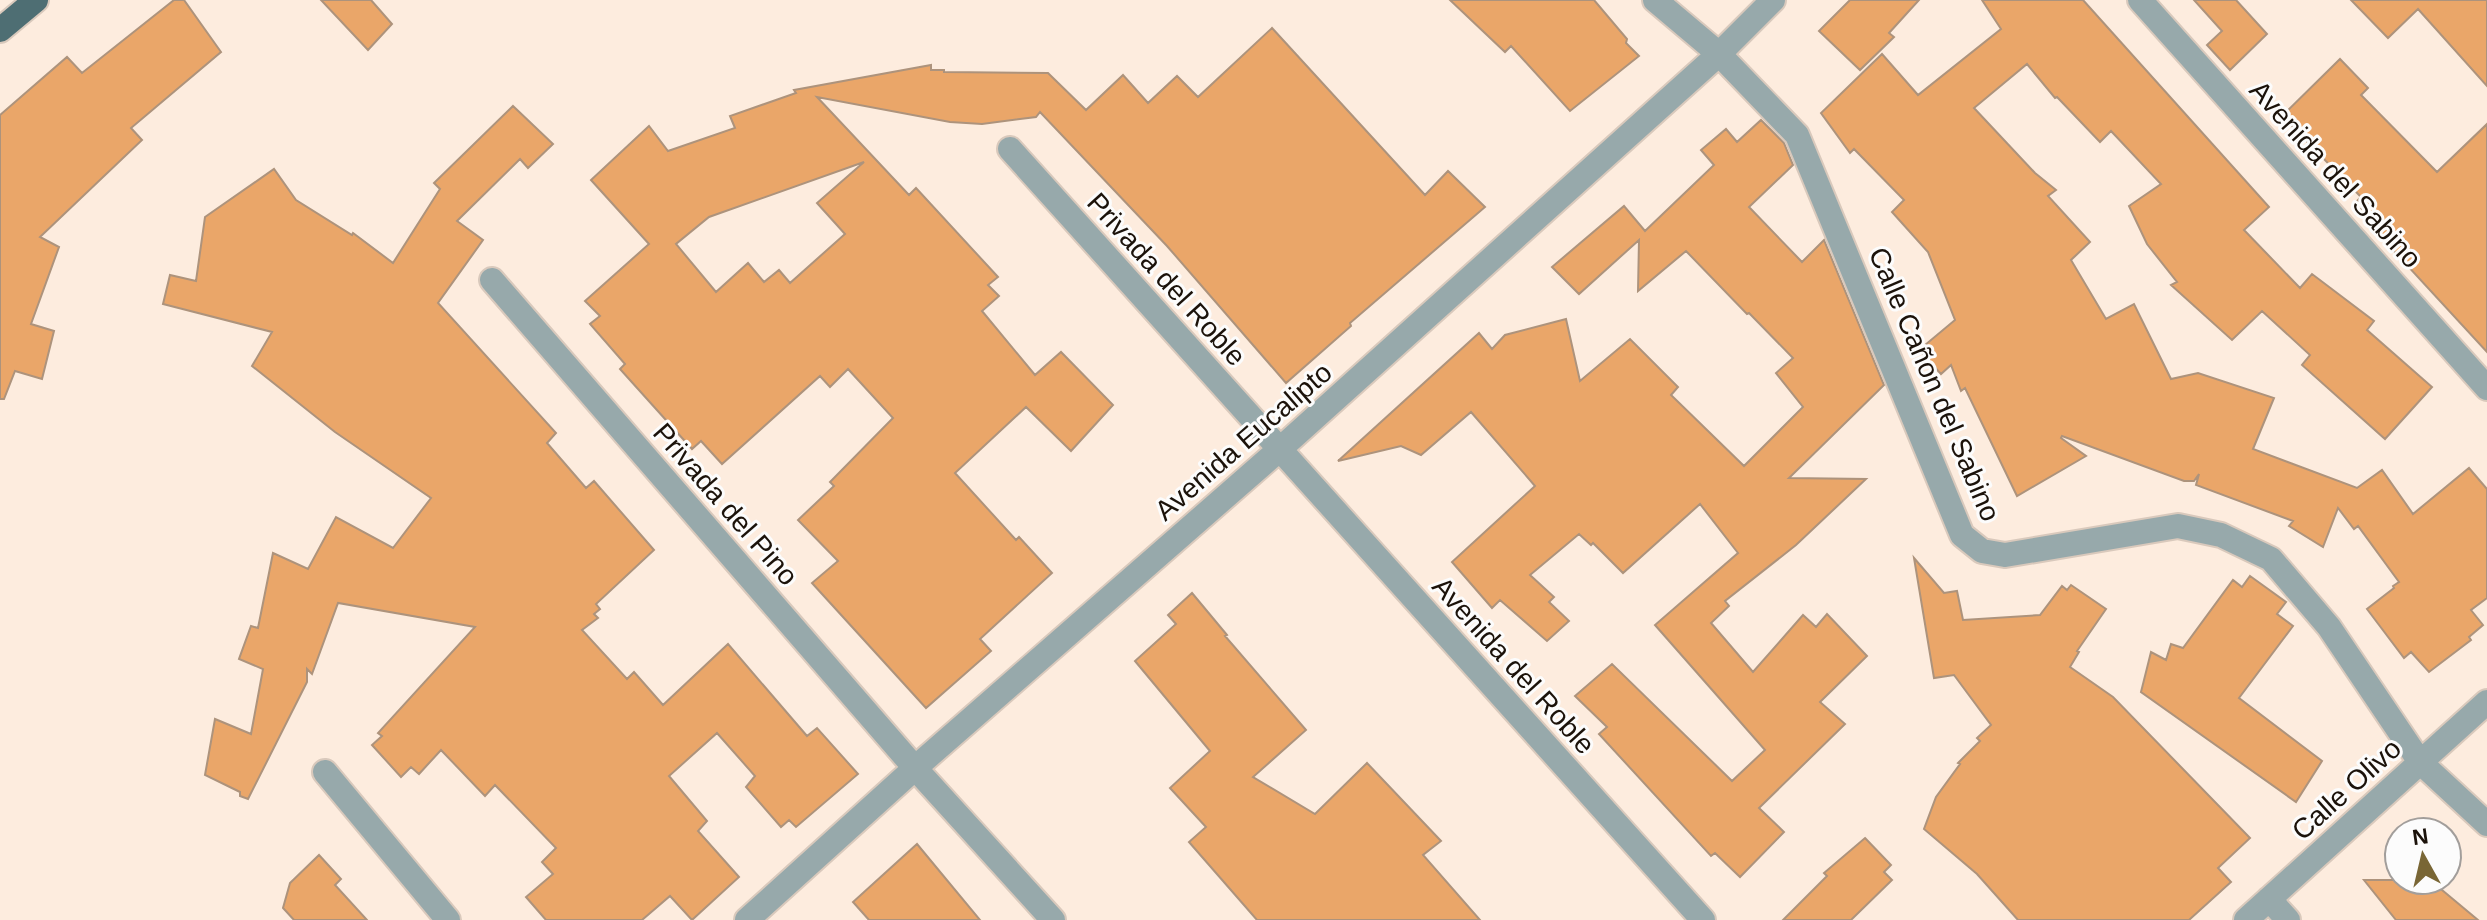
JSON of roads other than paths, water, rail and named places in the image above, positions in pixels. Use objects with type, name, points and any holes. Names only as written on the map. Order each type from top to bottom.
[{"type":"street","name":"Calle Cañon del Sabino","points":[[1655,0],[1719,54],[1797,135],[1962,535],[1982,551],[2005,555],[2178,526],[2221,535],[2271,559],[2329,627],[2420,762],[2487,824]]},
{"type":"street","name":"Avenida Eucalipto","points":[[747,920],[915,768],[1280,449],[1719,54],[1773,0]]},
{"type":"street","name":"Avenida del Sabino","points":[[2140,0],[2487,388]]},
{"type":"street","name":"Privada del Roble","points":[[1010,149],[1280,449]]},
{"type":"street","name":"Privada del Pino","points":[[492,280],[915,768],[1053,920]]},
{"type":"street","name":"Avenida del Roble","points":[[1280,449],[1703,920]]},
{"type":"street","name":"Calle Olivo","points":[[2246,920],[2487,702]]},
{"type":"street","points":[[325,772],[448,920]]},
{"type":"street","points":[[2269,899],[2288,920]]}]
